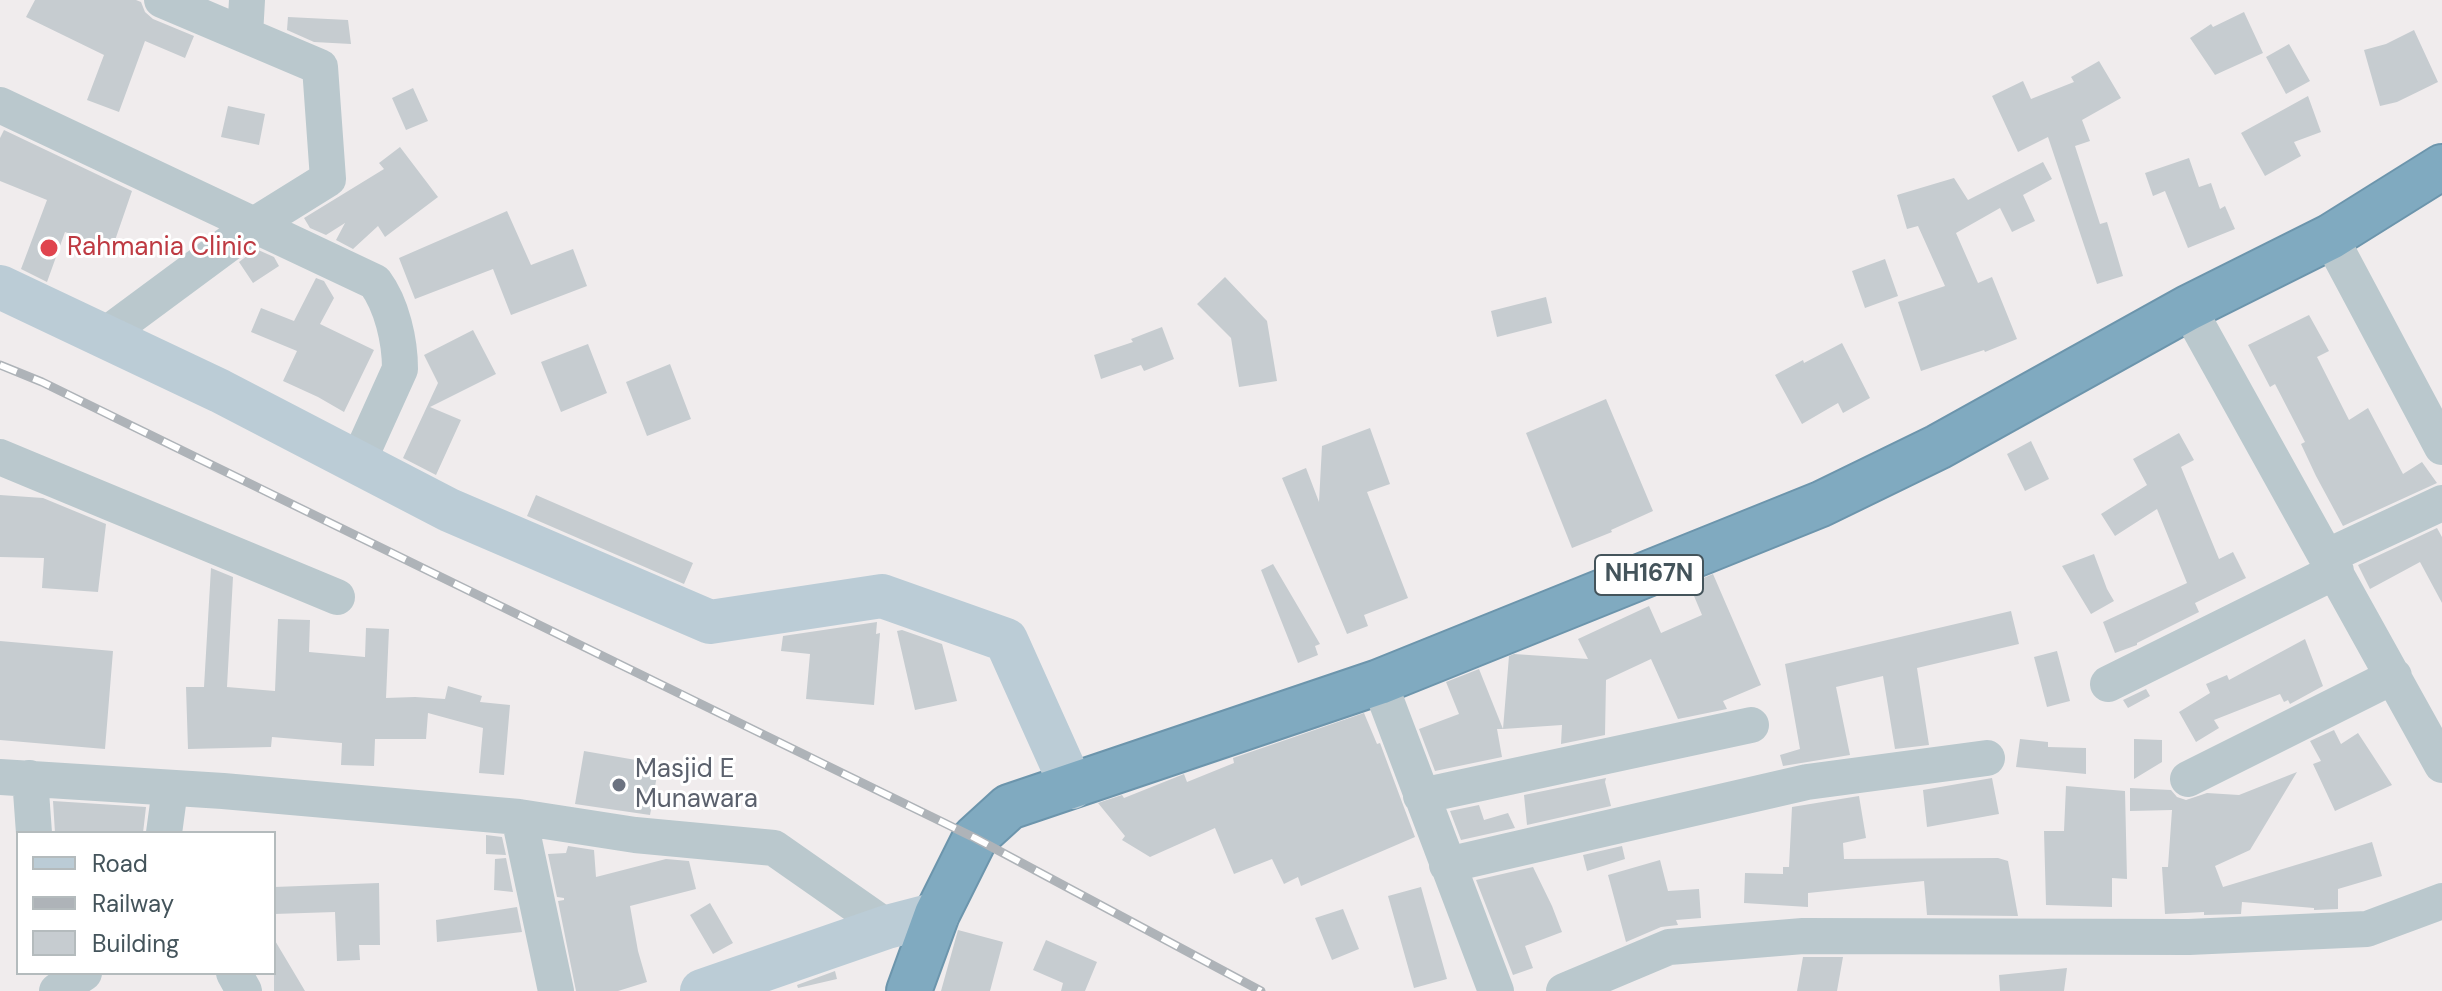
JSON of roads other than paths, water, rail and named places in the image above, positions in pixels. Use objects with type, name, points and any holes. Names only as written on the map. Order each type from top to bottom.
[{"type":"highway","name":"NH167N","points":[[909,991],[937,914],[975,838],[1009,807],[1379,682],[1821,504],[1938,447],[2188,308],[2330,237],[2442,167]]},
{"type":"street","points":[[104,336],[254,225],[328,179],[320,67],[162,0]]},
{"type":"street","points":[[245,35],[247,0]]},
{"type":"street","points":[[0,105],[375,282],[384,294],[400,353],[400,369],[358,462]]},
{"type":"street","points":[[2330,237],[2442,447]]},
{"type":"street","points":[[0,287],[220,391],[449,510],[710,622],[882,596],[1006,640],[1072,787]]},
{"type":"street","points":[[2188,308],[2442,765]]},
{"type":"street","points":[[0,457],[337,597]]},
{"type":"street","points":[[2108,684],[2442,503]]},
{"type":"street","points":[[2188,779],[2394,676]]},
{"type":"street","points":[[1379,682],[1496,991]]},
{"type":"street","points":[[1421,796],[1751,725]]},
{"type":"street","points":[[1447,865],[1807,782],[1987,758]]},
{"type":"street","points":[[33,831],[15,777],[223,791],[519,817],[635,835],[774,848],[887,927]]},
{"type":"street","points":[[164,831],[170,789]]},
{"type":"street","points":[[519,817],[556,991]]},
{"type":"street","points":[[1564,991],[1669,947],[1803,936],[2189,937],[2367,929],[2442,901]]},
{"type":"street","points":[[702,991],[887,927],[937,914]]},
{"type":"street","points":[[57,991],[81,975]]},
{"type":"railway","points":[[0,365],[42,382],[975,838],[1261,991]]},
{"type":"place","name":"Rahmania Clinic","points":[[49,248]]},
{"type":"place","name":"Masjid E Munawara","points":[[619,785]]}]
